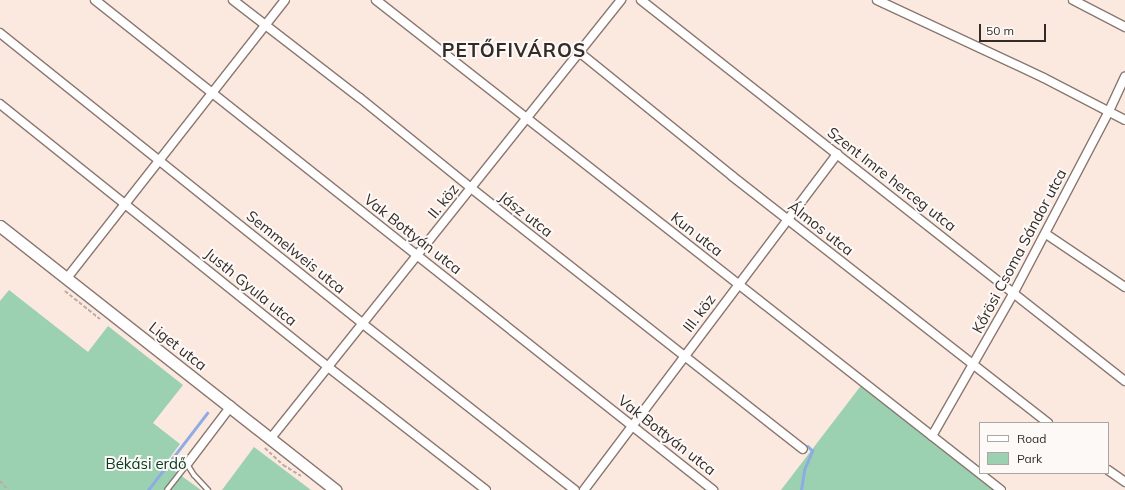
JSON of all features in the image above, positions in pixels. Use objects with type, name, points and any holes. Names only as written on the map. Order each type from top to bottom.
[{"type":"main road","name":"Liget utca","points":[[0,226],[336,490]]},
{"type":"street","name":"Vak Bottyán utca","points":[[95,0],[713,490]]},
{"type":"street","name":"Jász utca","points":[[233,0],[360,98],[471,188],[803,450]]},
{"type":"street","points":[[67,278],[285,0]]},
{"type":"street","name":"Kun utca","points":[[376,0],[979,473]]},
{"type":"street","name":"II. köz","points":[[271,438],[621,0]]},
{"type":"street","name":"Szent Imre herceg utca","points":[[641,0],[1125,381]]},
{"type":"street","points":[[877,0],[1044,78],[1125,120]]},
{"type":"street","points":[[1073,0],[1125,27]]},
{"type":"street","name":"Semmelweis utca","points":[[0,33],[362,324],[575,490]]},
{"type":"street","name":"Álmos utca","points":[[579,52],[788,219],[1047,422]]},
{"type":"street","name":"Kőrösi Csoma Sándor utca","points":[[932,436],[974,365],[1046,234],[1109,112],[1125,76]]},
{"type":"street","name":"Justh Gyula utca","points":[[0,104],[328,367],[486,490]]},
{"type":"street","name":"III. köz","points":[[584,490],[837,154]]},
{"type":"street","points":[[1046,234],[1125,287]]},
{"type":"street","points":[[186,464],[231,406]]},
{"type":"street","points":[[1109,471],[1125,482]]},
{"type":"street","name":"Kun utca","points":[[981,474],[1001,490]]},
{"type":"lane","points":[[167,490],[186,464],[208,490]]},
{"type":"path","points":[[0,481],[8,490]]},
{"type":"green space","name":"Békási erdő","points":[[9,290],[88,352],[108,326],[183,385],[153,423],[180,444],[165,464],[201,490],[0,490],[0,301]]},
{"type":"green space","points":[[863,383],[999,490],[781,490]]},
{"type":"green space","points":[[254,447],[311,490],[222,490]]},
{"type":"waterway","points":[[148,490],[207,413]]},
{"type":"waterway","points":[[801,490],[804,470],[812,451],[808,447]]},
{"type":"district","name":"PETŐFIVÁROS","points":[[514,51]]}]
